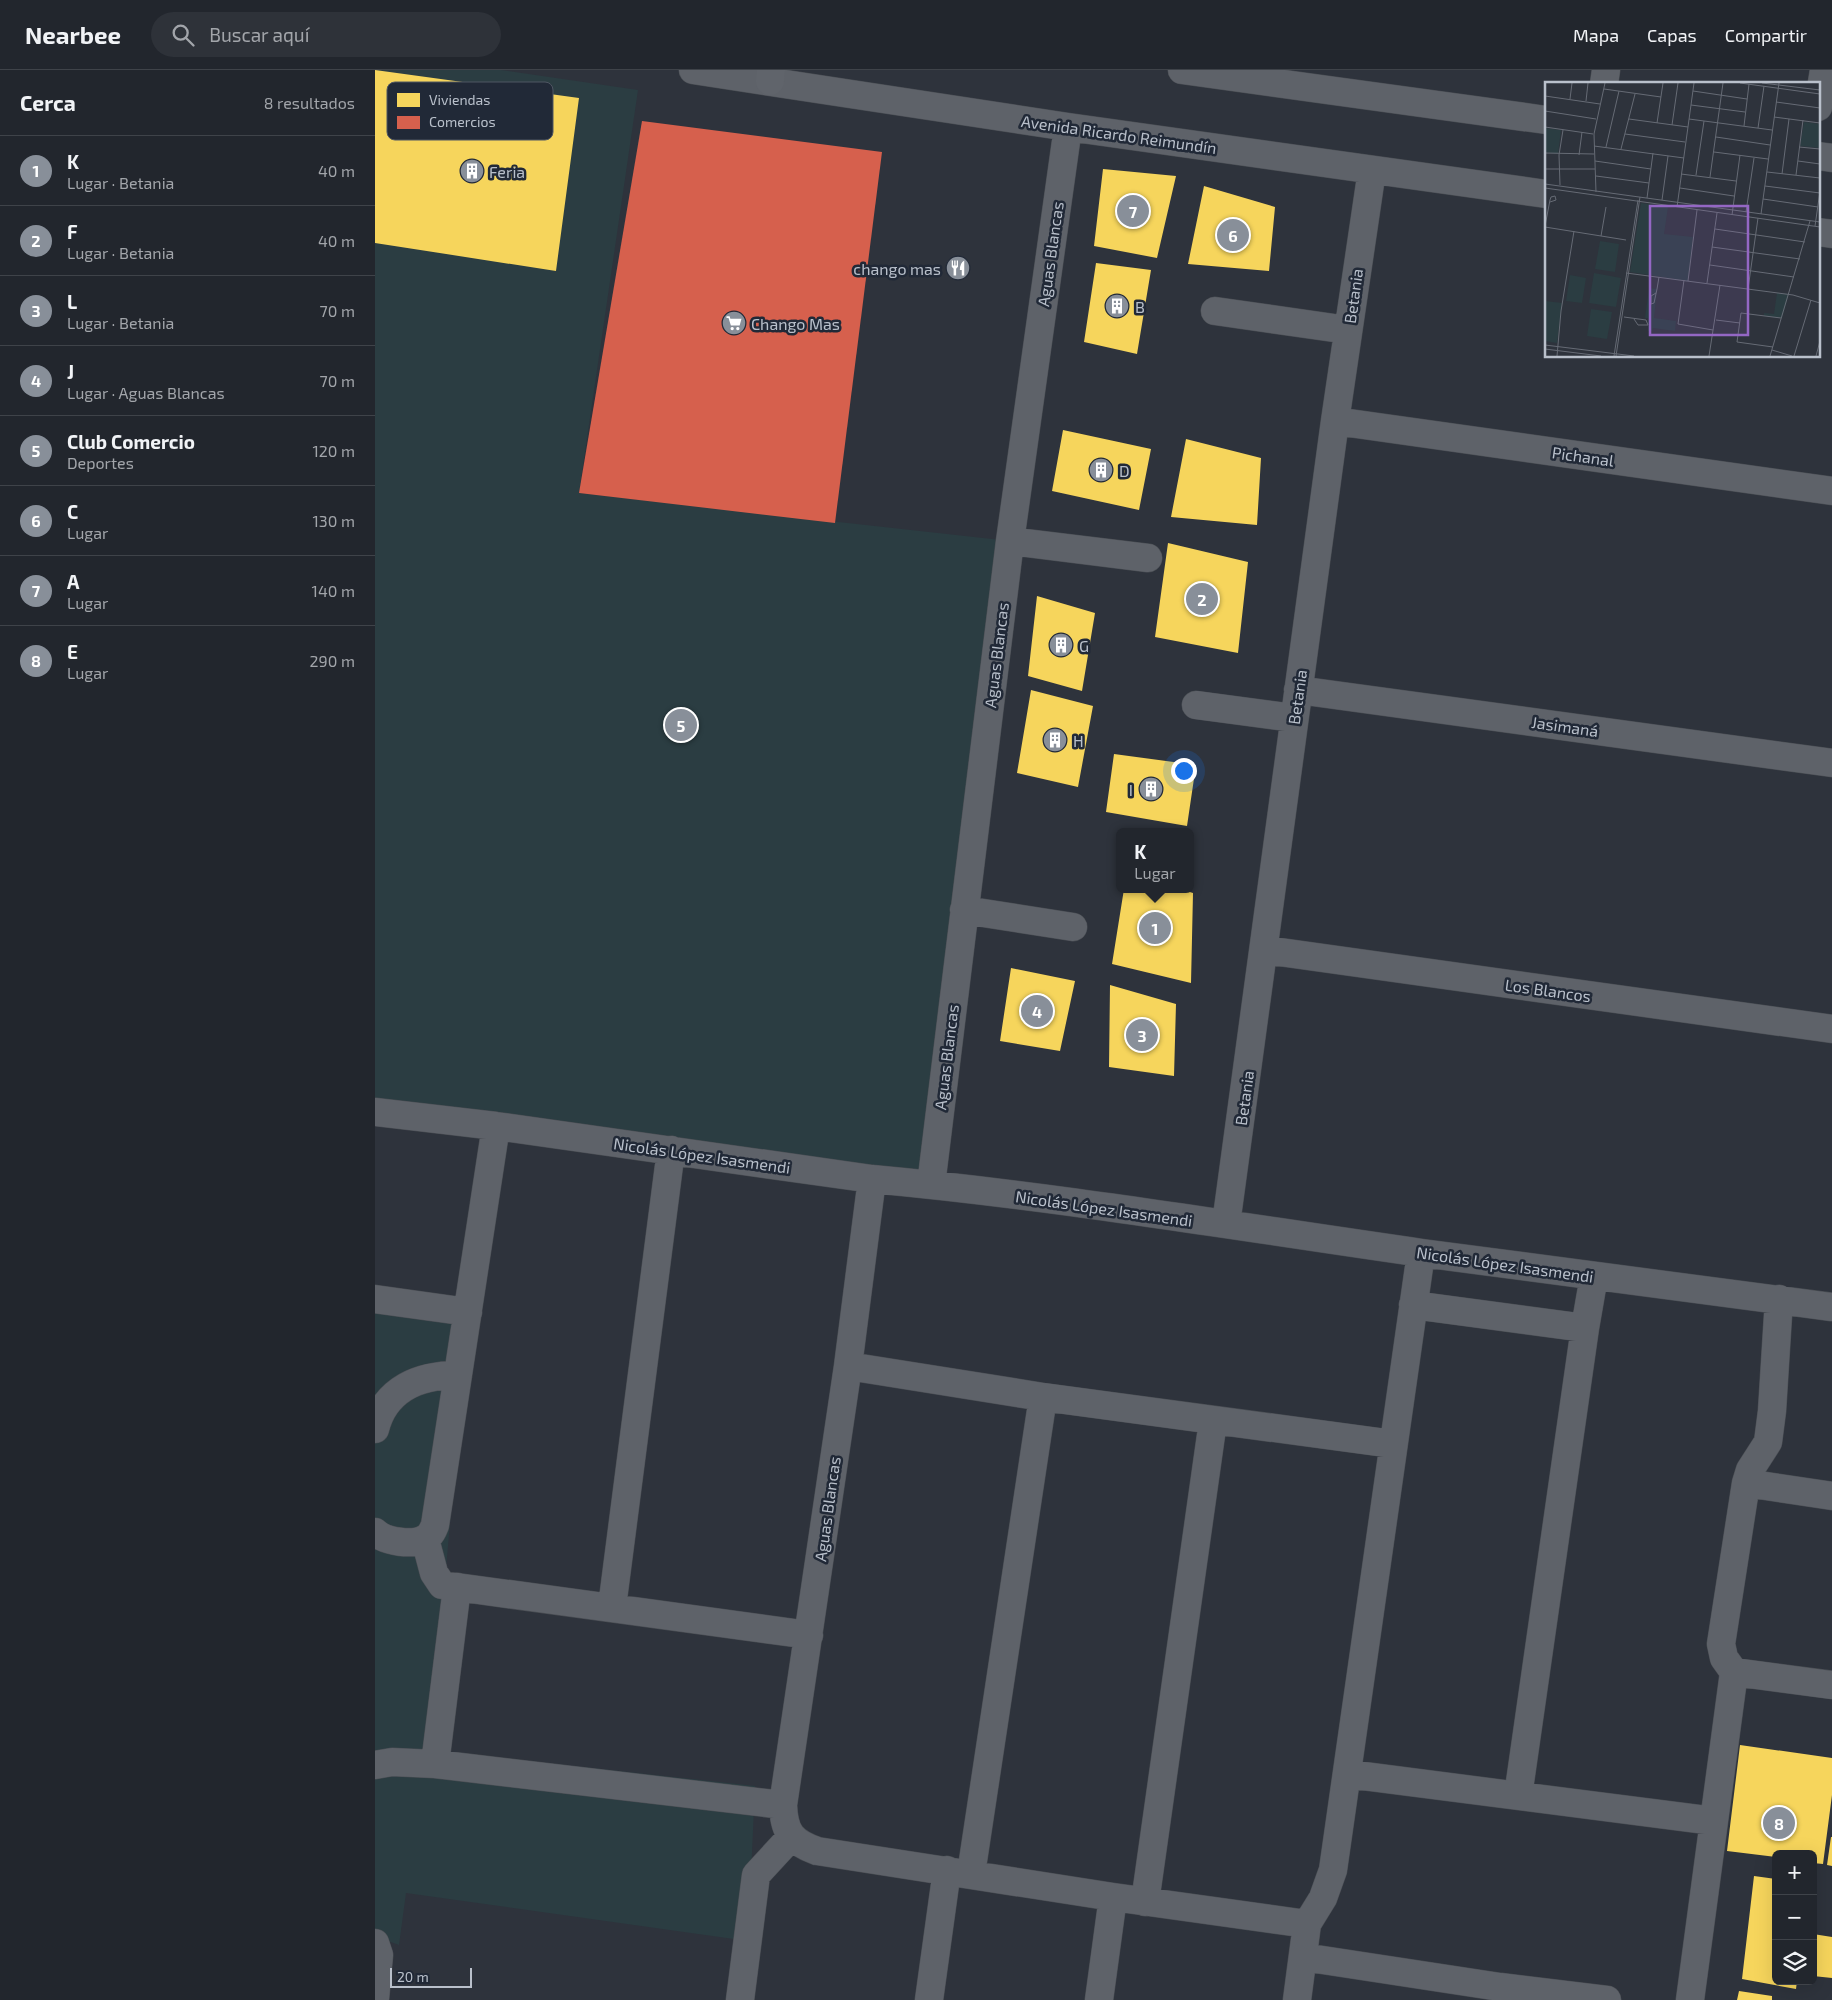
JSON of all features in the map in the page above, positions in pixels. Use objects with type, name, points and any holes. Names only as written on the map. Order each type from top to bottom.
[{"type":"street","name":"Avenida Ricardo Reimundín","points":[[693,70],[770,75],[1068,127],[1545,194]]},
{"type":"street","points":[[1182,70],[1545,120]]},
{"type":"street","points":[[1819,100],[1824,70]]},
{"type":"street","name":"Aguas Blancas","points":[[931,1185],[1010,541],[1068,127]]},
{"type":"street","points":[[1819,156],[1832,158]]},
{"type":"street","name":"Betania","points":[[1227,1224],[1265,950],[1294,718],[1372,170]]},
{"type":"street","points":[[1819,232],[1832,234]]},
{"type":"street","points":[[1215,311],[1348,330]]},
{"type":"street","name":"Pichanal","points":[[1335,421],[1832,491]]},
{"type":"street","points":[[1010,541],[1148,558]]},
{"type":"street","name":"Jasimaná","points":[[1299,690],[1832,763]]},
{"type":"street","points":[[1196,704],[1294,718]]},
{"type":"street","points":[[964,910],[1073,927]]},
{"type":"street","name":"Los Blancos","points":[[1265,950],[1832,1029]]},
{"type":"street","name":"Nicolás López Isasmendi","points":[[375,1112],[496,1126],[872,1179],[1227,1224],[1421,1253],[1832,1307]]},
{"type":"street","points":[[375,1532],[385,1539],[409,1541],[425,1539],[431,1534],[435,1525],[496,1126]]},
{"type":"street","points":[[611,1607],[671,1150]]},
{"type":"street","name":"Aguas Blancas","points":[[791,1837],[783,1820],[783,1805],[848,1366],[872,1179]]},
{"type":"street","points":[[1297,2000],[1307,1924],[1323,1898],[1333,1870],[1421,1253]]},
{"type":"street","points":[[1518,1796],[1594,1276]]},
{"type":"street","points":[[375,1299],[468,1312]]},
{"type":"street","points":[[1690,2000],[1734,1672],[1724,1658],[1721,1644],[1746,1484],[1750,1470],[1768,1442],[1772,1411],[1779,1300]]},
{"type":"street","points":[[1413,1305],[1585,1328]]},
{"type":"street","points":[[848,1366],[1043,1397],[1393,1444]]},
{"type":"street","points":[[375,1429],[381,1412],[391,1397],[405,1386],[420,1379],[458,1375]]},
{"type":"street","points":[[929,2000],[959,1872],[1043,1397]]},
{"type":"street","points":[[1145,1902],[1213,1421]]},
{"type":"street","points":[[1746,1484],[1832,1496]]},
{"type":"street","points":[[425,1539],[434,1573],[442,1585],[809,1635]]},
{"type":"street","points":[[435,1764],[457,1587]]},
{"type":"street","points":[[1734,1672],[1832,1685]]},
{"type":"street","points":[[375,1765],[392,1762],[435,1764],[783,1805]]},
{"type":"street","points":[[1348,1774],[1714,1821]]},
{"type":"street","points":[[740,2000],[756,1875],[791,1837],[800,1845],[817,1851],[1145,1902],[1307,1924]]},
{"type":"street","points":[[1099,2000],[1113,1897]]},
{"type":"street","points":[[375,1943],[379,1954],[375,1999]]},
{"type":"street","points":[[1303,1957],[1499,1993],[1607,2000]]},
{"type":"shaded area","points":[[375,70],[501,70],[638,90],[579,493],[1010,541],[931,1185],[375,1099]]},
{"type":"shaded area","points":[[375,1308],[468,1319],[430,1750],[755,1786],[748,1941],[406,1893],[399,1945],[388,1941],[375,1940]]},
{"type":"building: Viviendas","name":"Feria","points":[[375,70],[462,82],[387,82],[387,140],[553,140],[553,94],[579,98],[556,271],[375,243]]},
{"type":"building: Viviendas","points":[[1103,169],[1176,176],[1157,258],[1094,246]]},
{"type":"building: Viviendas","points":[[1204,186],[1275,207],[1269,271],[1188,264]]},
{"type":"building: Viviendas","name":"B","points":[[1096,263],[1151,270],[1137,354],[1084,342]]},
{"type":"building: Viviendas","name":"D","points":[[1063,430],[1151,449],[1139,510],[1052,491]]},
{"type":"building: Viviendas","points":[[1186,439],[1261,458],[1257,525],[1171,517]]},
{"type":"building: Viviendas","points":[[1168,543],[1248,562],[1238,653],[1155,637]]},
{"type":"building: Viviendas","name":"G","points":[[1037,596],[1095,613],[1082,691],[1028,676]]},
{"type":"building: Viviendas","name":"H","points":[[1031,690],[1093,706],[1078,787],[1017,773]]},
{"type":"building: Viviendas","name":"I","points":[[1114,754],[1196,765],[1187,826],[1106,812]]},
{"type":"building: Viviendas","points":[[1123,893],[1193,893],[1191,983],[1112,964]]},
{"type":"building: Viviendas","points":[[1011,968],[1075,981],[1060,1051],[1000,1041]]},
{"type":"building: Viviendas","points":[[1110,985],[1176,1004],[1174,1076],[1109,1067]]},
{"type":"building: Viviendas","points":[[1740,1745],[1832,1758],[1832,1795],[1823,1864],[1817,1863],[1817,1850],[1772,1850],[1772,1857],[1727,1851]]},
{"type":"building: Viviendas","points":[[1832,1837],[1832,1866],[1827,1865]]},
{"type":"building: Viviendas","points":[[1754,1876],[1772,1878],[1772,1985],[1742,1979]]},
{"type":"building: Viviendas","points":[[1817,1935],[1832,1937],[1832,1978],[1817,1976]]},
{"type":"building: Viviendas","points":[[1774,1985],[1796,1985],[1796,1989]]},
{"type":"building: Viviendas","points":[[1739,1991],[1772,1996],[1772,2000],[1737,2000]]},
{"type":"building: Comercios","name":"Chango Mas","points":[[642,121],[882,152],[835,523],[579,493]]},
{"type":"place","name":"Feria","points":[[472,171]]},
{"type":"place","name":"A","points":[[1133,211]]},
{"type":"place","name":"C","points":[[1233,235]]},
{"type":"place","name":"chango mas","points":[[958,268]]},
{"type":"place","name":"B","points":[[1117,306]]},
{"type":"place","name":"Chango Mas","points":[[734,323]]},
{"type":"place","name":"D","points":[[1101,470]]},
{"type":"place","name":"F","points":[[1202,599]]},
{"type":"place","name":"G","points":[[1061,645]]},
{"type":"place","name":"Club Comercio","points":[[681,725]]},
{"type":"place","name":"H","points":[[1055,740]]},
{"type":"place","name":"I","points":[[1151,789]]},
{"type":"place","name":"K","points":[[1155,928]]},
{"type":"place","name":"J","points":[[1037,1011]]},
{"type":"place","name":"L","points":[[1142,1035]]},
{"type":"place","name":"E","points":[[1779,1823]]}]
